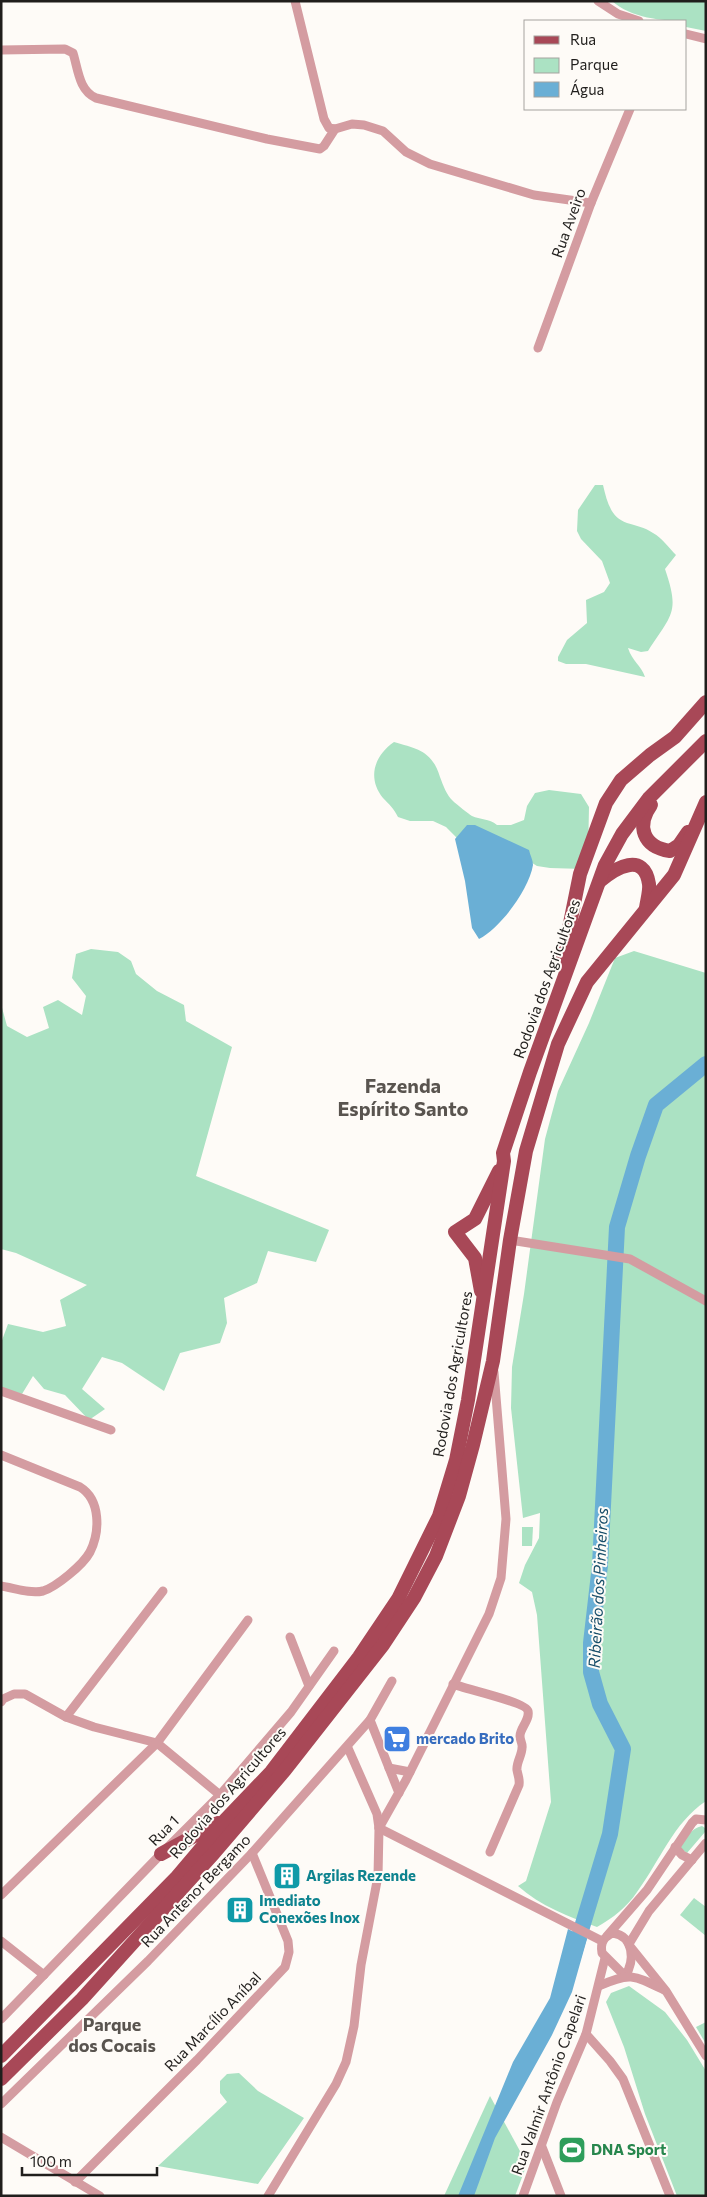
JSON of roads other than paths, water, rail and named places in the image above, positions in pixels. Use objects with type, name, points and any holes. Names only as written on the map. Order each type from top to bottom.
[{"type":"main road","points":[[550,1022],[580,874],[606,803],[621,780],[650,755],[676,737],[706,702]]},
{"type":"main road","name":"Rodovia dos Agricultores","points":[[1,2056],[176,1878],[271,1772],[359,1657],[398,1599],[424,1550],[439,1516],[456,1460],[468,1400],[504,1153],[514,1118],[550,1022],[597,884],[622,834],[649,798],[706,741]]},
{"type":"main road","points":[[674,771],[646,812],[643,829],[647,840],[657,849],[670,851],[679,845],[704,807]]},
{"type":"main road","name":"Rodovia dos Agricultores","points":[[1,2079],[82,1999],[214,1853],[285,1770],[383,1645],[414,1598],[436,1556],[459,1496],[493,1361],[510,1240],[526,1151],[558,1044],[587,982],[674,875],[704,807]]},
{"type":"main road","points":[[597,884],[614,869],[633,864],[642,869],[649,885],[646,908]]},
{"type":"main road","points":[[482,1301],[475,1258],[455,1232],[475,1219],[504,1162]]},
{"type":"main road","points":[[161,1854],[226,1820]]},
{"type":"street","points":[[296,1],[324,119],[328,128],[335,130],[352,124],[364,124],[383,131],[406,152],[430,164],[534,195],[591,202]]},
{"type":"street","points":[[598,1],[618,14],[636,20]]},
{"type":"street","points":[[687,34],[706,39]]},
{"type":"street","points":[[1,50],[65,49],[73,53],[82,85],[88,94],[96,98],[248,135],[316,149],[324,146],[335,130]]},
{"type":"street","name":"Rua Aveiro","points":[[538,348],[591,202],[630,110]]},
{"type":"street","points":[[510,1240],[630,1259],[706,1301]]},
{"type":"street","points":[[379,1828],[410,1772],[489,1614],[501,1578],[506,1519],[493,1361]]},
{"type":"street","points":[[1,1391],[111,1430]]},
{"type":"street","points":[[1,1455],[89,1492],[94,1501],[97,1516],[94,1541],[89,1554],[78,1567],[46,1590],[36,1592],[1,1586]]},
{"type":"street","points":[[66,1717],[164,1591]]},
{"type":"street","points":[[1,1895],[157,1743],[248,1620]]},
{"type":"street","points":[[290,1637],[308,1686]]},
{"type":"street","name":"Rua 1","points":[[1,2019],[220,1795],[291,1712],[334,1651]]},
{"type":"street","name":"Rua Antenor Bergamo","points":[[1,2104],[141,1968],[252,1853],[348,1748],[370,1720],[392,1681]]},
{"type":"street","points":[[453,1684],[476,1693],[508,1700],[526,1707],[528,1710],[528,1716],[520,1734],[523,1745],[517,1767],[520,1778],[519,1785],[490,1852]]},
{"type":"street","points":[[1,1702],[3,1699],[14,1694],[26,1694],[66,1717],[94,1727],[157,1743],[220,1795]]},
{"type":"street","points":[[370,1720],[399,1793]]},
{"type":"street","points":[[268,2196],[336,2084],[346,2062],[354,2026],[361,1965],[378,1876],[379,1828],[377,1814],[348,1748]]},
{"type":"street","points":[[389,1768],[410,1772]]},
{"type":"street","points":[[604,1938],[647,1890],[675,1847],[701,1820],[706,1812]]},
{"type":"street","points":[[379,1828],[590,1935],[604,1938],[613,1933],[620,1934],[626,1938],[632,1954],[630,1968],[626,1976]]},
{"type":"street","points":[[629,1945],[649,1911],[706,1843]]},
{"type":"street","points":[[675,1847],[682,1855],[692,1860]]},
{"type":"street","name":"Rua Marcílio Aníbal","points":[[75,2182],[197,2060],[285,1966],[289,1952],[288,1941],[252,1853]]},
{"type":"street","name":"Rua Valmir Antônio Capelari","points":[[525,2194],[557,2102],[586,2034],[605,1958],[601,1946],[604,1938]]},
{"type":"street","points":[[1,1940],[44,1975]]},
{"type":"street","points":[[629,1945],[666,1991],[706,2056]]},
{"type":"street","points":[[605,1958],[626,1976]]},
{"type":"street","points":[[599,1986],[626,1976],[643,1979],[666,1991]]},
{"type":"street","points":[[586,2034],[610,2061],[622,2079],[670,2196]]},
{"type":"street","points":[[2,2138],[100,2196]]},
{"type":"street","points":[[542,2147],[561,2196]]},
{"type":"water","points":[[467,825],[475,825],[529,850],[533,863],[526,886],[520,896],[496,926],[479,939],[472,928],[465,881],[455,839]]},
{"type":"water","points":[[568,1929],[587,1939],[572,1992],[552,2035],[495,2138],[474,2196],[458,2196],[513,2062],[550,1998]]},
{"type":"waterway","name":"Ribeirão dos Pinheiros","points":[[573,1957],[610,1834],[623,1749],[600,1704],[591,1672],[591,1643],[600,1565],[617,1227],[638,1156],[656,1105],[706,1064]]},
{"type":"place","name":"mercado Brito","points":[[397,1739]]},
{"type":"place","name":"Argilas Rezende","points":[[287,1876]]},
{"type":"place","name":"Imediato Conexões Inox","points":[[240,1910]]},
{"type":"place","name":"DNA Sport","points":[[572,2150]]},
{"type":"district","name":"Fazenda Espírito Santo","points":[[403,1098]]},
{"type":"district","name":"Parque dos Cocais","points":[[112,2035]]}]
